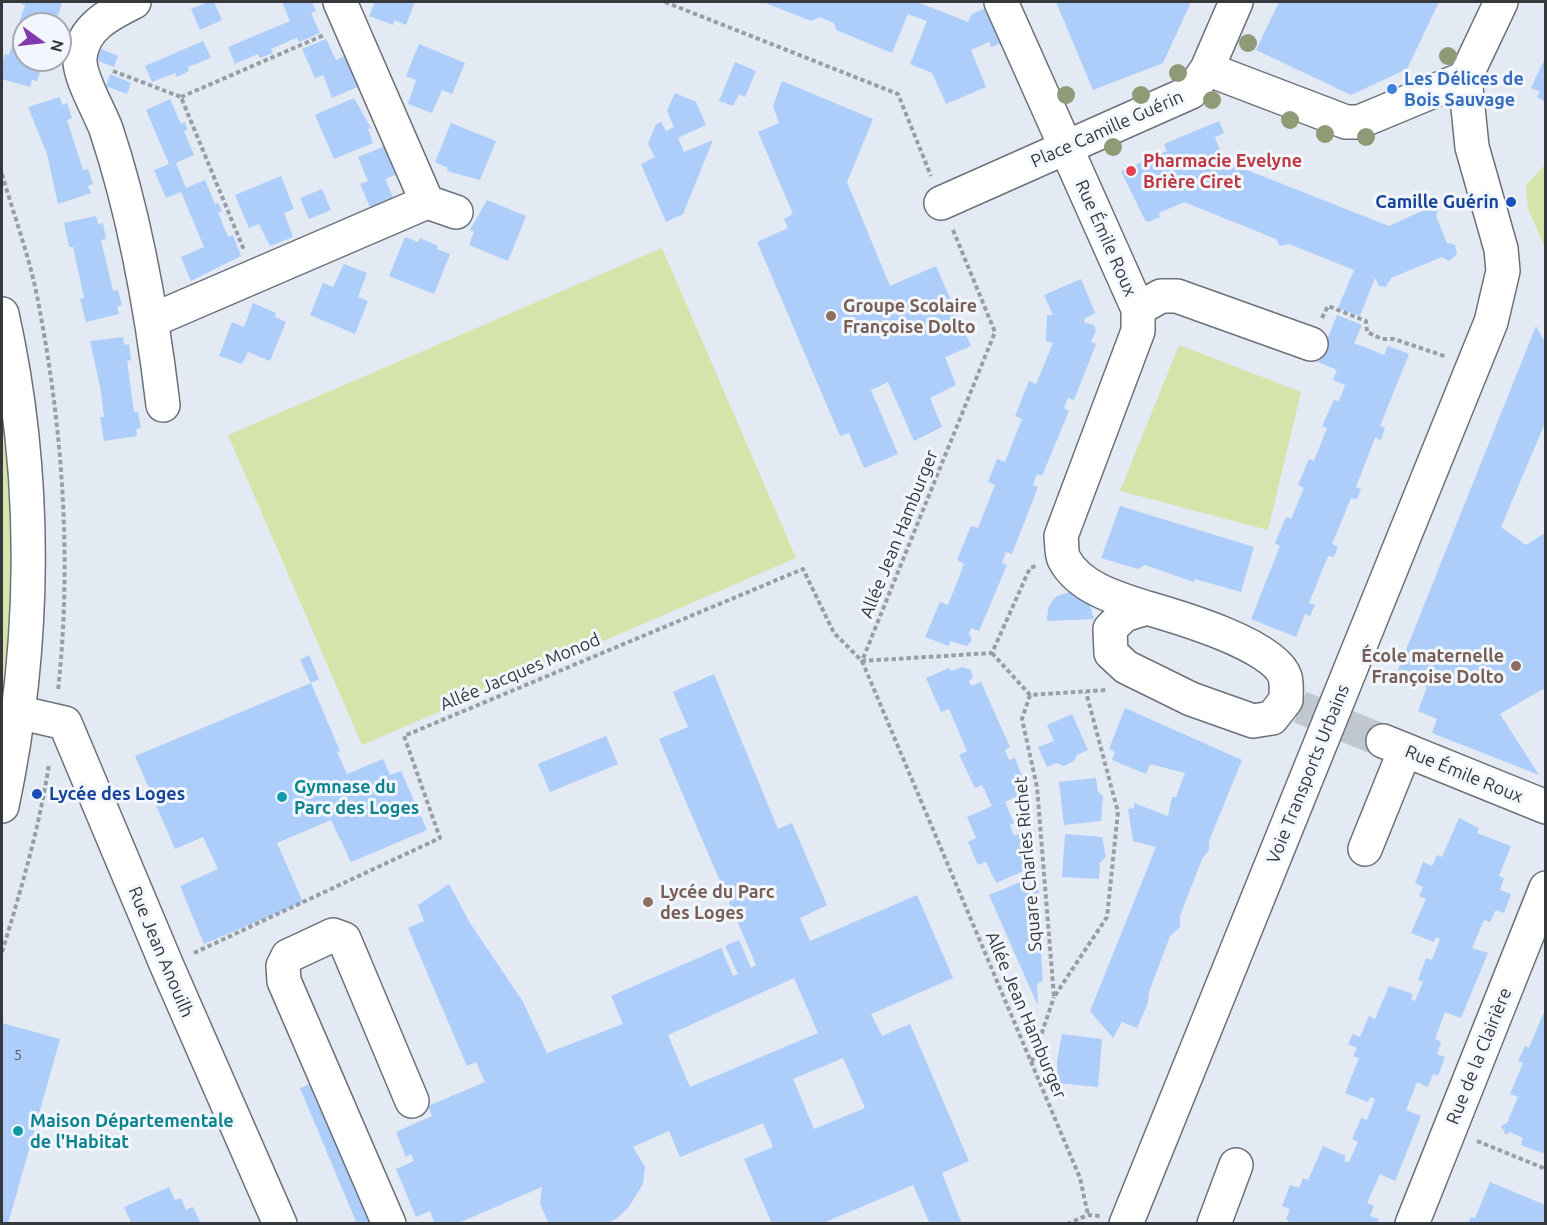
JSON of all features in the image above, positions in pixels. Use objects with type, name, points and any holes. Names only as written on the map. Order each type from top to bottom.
[{"type":"street","points":[[134,2],[102,18],[89,33],[82,44],[79,66],[102,118],[121,176],[153,320],[163,405]]},
{"type":"street","name":"Rue Émile Roux","points":[[1001,2],[1138,309],[1138,331],[1061,536],[1063,558]]},
{"type":"street","name":"Place Camille Guérin","points":[[941,203],[1191,93],[1207,69],[1236,2]]},
{"type":"street","points":[[1207,69],[1347,122],[1359,122],[1465,78],[1501,2]]},
{"type":"street","points":[[153,320],[255,276],[442,207],[345,13]]},
{"type":"street","name":"Voie Transports Urbains","points":[[1126,1224],[1491,322],[1503,271],[1501,249],[1472,147],[1465,78]]},
{"type":"street","name":"Rue Émile Roux","points":[[1138,309],[1161,296],[1177,296],[1311,344]]},
{"type":"street","points":[[2,314],[23,440],[28,516],[28,590],[13,754],[2,806]]},
{"type":"street","points":[[1063,558],[1074,572],[1106,595],[1211,626],[1273,660],[1286,676],[1293,704],[1272,718],[1253,721],[1191,699],[1126,667],[1111,653],[1106,595]]},
{"type":"street","points":[[1110,629],[1124,615],[1147,608]]},
{"type":"street","name":"Rue Jean Anouilh","points":[[17,712],[65,723],[166,966],[280,1224]]},
{"type":"street","name":"Rue Émile Roux","points":[[1365,849],[1394,746],[1545,807]]},
{"type":"street","name":"Rue de la Clairière","points":[[1412,1224],[1545,888]]},
{"type":"street","points":[[389,1224],[284,981],[283,966],[288,956],[333,935],[344,939],[412,1101]]},
{"type":"street","points":[[1214,1224],[1236,1165]]},
{"type":"path","name":"Allée Jean Hamburger","points":[[665,2],[898,94],[995,332],[862,661],[1080,1178],[1088,1215]]},
{"type":"path","points":[[181,97],[345,13]]},
{"type":"path","points":[[79,66],[108,69],[181,97],[255,276]]},
{"type":"path","points":[[1311,344],[1328,306],[1366,321],[1367,332],[1382,339],[1394,339],[1473,366]]},
{"type":"path","points":[[992,652],[1030,568],[1063,558]]},
{"type":"path","name":"Allée Jacques Monod","points":[[166,966],[440,838],[404,736],[802,569],[834,633],[862,661]]},
{"type":"path","points":[[862,661],[992,652]]},
{"type":"path","points":[[992,652],[1030,695],[1106,691],[1126,667]]},
{"type":"path","name":"Square Charles Richet","points":[[1031,1062],[1054,997],[1107,917],[1118,812],[1086,692]]},
{"type":"path","name":"Square Charles Richet","points":[[1030,695],[1022,719],[1037,787],[1054,997]]},
{"type":"path","points":[[1449,1130],[1545,1169]]},
{"type":"green space","points":[[1545,165],[1545,248],[1528,209],[1526,185]]},
{"type":"green space","points":[[662,248],[796,558],[362,745],[228,435]]},
{"type":"green space","points":[[2,314],[23,440],[2,806]]},
{"type":"green space","points":[[1179,345],[1301,392],[1268,530],[1120,491]]},
{"type":"building","points":[[22,2],[62,2],[59,12],[23,12],[25,5],[21,4]]},
{"type":"building","points":[[214,2],[222,20],[200,30],[191,9]]},
{"type":"building","points":[[282,2],[312,2],[316,11],[311,13],[320,33],[299,42],[297,38],[294,39],[271,49],[273,53],[260,58],[258,54],[235,64],[228,47],[290,21]]},
{"type":"building","points":[[375,2],[415,2],[406,25],[394,20],[393,25],[369,16]]},
{"type":"building","points":[[763,2],[917,2],[968,22],[972,14],[988,7],[1004,42],[991,47],[989,42],[971,50],[986,87],[946,104],[932,73],[910,64],[927,21],[908,14],[892,53],[836,30],[834,23],[820,17],[811,21]]},
{"type":"building","points":[[1056,2],[1191,2],[1163,63],[1093,90]]},
{"type":"building","points":[[1279,2],[1439,2],[1407,69],[1351,95],[1256,50]]},
{"type":"building","points":[[326,39],[336,60],[349,54],[362,85],[332,98],[323,75],[315,78],[302,49]]},
{"type":"building","points":[[203,41],[211,58],[188,67],[189,71],[177,77],[175,73],[152,82],[145,66]]},
{"type":"building","points":[[419,44],[465,63],[452,94],[442,90],[432,113],[408,104],[416,80],[406,76]]},
{"type":"building","points":[[12,46],[12,72],[40,72],[37,81],[32,80],[30,87],[2,79],[5,54],[9,55]]},
{"type":"building","points":[[97,47],[118,56],[114,67],[93,59]]},
{"type":"building","points":[[1545,58],[1545,102],[1537,97],[1540,92],[1531,88]]},
{"type":"building","points":[[735,62],[756,71],[745,97],[739,94],[733,106],[719,101]]},
{"type":"building","points":[[110,74],[131,83],[127,94],[106,86]]},
{"type":"building","points":[[782,81],[873,119],[847,182],[890,286],[936,266],[971,346],[945,357],[956,385],[930,398],[942,427],[914,441],[888,382],[871,390],[898,454],[864,468],[849,433],[840,436],[757,242],[788,228],[784,219],[793,214],[758,132],[779,123],[773,106]]},
{"type":"building","points":[[675,93],[696,102],[706,125],[678,138],[684,152],[713,140],[683,214],[666,222],[641,164],[655,157],[648,144],[656,124],[661,122],[666,131],[674,127],[667,111]]},
{"type":"building","points":[[60,97],[62,105],[67,103],[72,118],[67,120],[83,170],[88,169],[93,184],[88,186],[91,193],[58,204],[47,154],[28,107]]},
{"type":"building","points":[[354,98],[371,128],[368,129],[373,143],[334,159],[315,115]]},
{"type":"building","points":[[170,99],[181,124],[185,122],[188,129],[184,131],[194,155],[176,163],[186,188],[205,180],[215,204],[218,203],[222,211],[218,212],[228,237],[233,235],[241,256],[191,281],[181,257],[204,247],[181,192],[166,198],[154,170],[169,164],[146,110]]},
{"type":"building","points":[[1219,121],[1224,133],[1215,137],[1224,161],[1389,226],[1422,211],[1423,203],[1434,201],[1439,207],[1436,216],[1447,243],[1455,245],[1457,254],[1449,261],[1442,257],[1391,278],[1386,287],[1379,286],[1375,278],[1360,316],[1338,308],[1354,270],[1289,244],[1280,246],[1276,239],[1184,202],[1159,213],[1160,217],[1148,222],[1145,220],[1121,171],[1167,151],[1164,144]]},
{"type":"building","points":[[451,123],[496,141],[480,180],[447,171],[448,168],[435,162]]},
{"type":"building","points":[[388,145],[400,173],[385,179],[396,204],[373,214],[360,184],[368,181],[358,157]]},
{"type":"building","points":[[281,176],[294,209],[284,213],[293,237],[270,246],[259,224],[249,228],[235,195]]},
{"type":"building","points":[[322,189],[331,210],[309,219],[300,198]]},
{"type":"building","points":[[487,200],[526,216],[508,261],[469,245],[474,232],[470,230]]},
{"type":"building","points":[[96,216],[98,224],[103,223],[106,239],[101,240],[113,291],[118,290],[122,305],[117,307],[119,314],[86,322],[80,299],[84,298],[73,247],[69,247],[64,223]]},
{"type":"building","points":[[405,237],[418,242],[420,238],[450,254],[434,294],[389,276]]},
{"type":"building","points":[[344,264],[367,273],[358,297],[368,301],[355,334],[310,315],[323,283],[333,287]]},
{"type":"building","points":[[1081,279],[1095,313],[1084,319],[1085,323],[1094,325],[1096,331],[1091,342],[1096,344],[1074,400],[1068,398],[1064,408],[1069,411],[1042,476],[1037,474],[1033,485],[1038,487],[1012,554],[1006,552],[1002,563],[1007,565],[979,631],[971,628],[969,634],[972,640],[967,646],[950,641],[949,646],[925,637],[940,602],[948,605],[964,564],[957,560],[971,526],[978,528],[995,485],[988,482],[997,459],[1005,462],[1022,419],[1015,416],[1029,381],[1036,384],[1053,343],[1046,341],[1047,315],[1053,315],[1044,295]]},
{"type":"building","points":[[253,303],[276,313],[275,317],[286,322],[270,361],[248,352],[242,364],[219,356],[232,322],[244,327]]},
{"type":"building","points":[[1337,315],[1362,325],[1354,343],[1384,355],[1388,346],[1409,354],[1380,426],[1385,428],[1381,440],[1375,438],[1356,487],[1361,489],[1357,499],[1351,498],[1332,544],[1338,547],[1334,557],[1328,556],[1309,603],[1315,605],[1310,616],[1305,614],[1296,637],[1251,619],[1280,546],[1275,543],[1286,517],[1291,519],[1304,488],[1298,485],[1309,459],[1314,461],[1327,428],[1322,426],[1334,400],[1339,401],[1345,385],[1333,380],[1337,370],[1318,362]]},
{"type":"building","points":[[1536,326],[1545,342],[1545,423],[1501,527],[1526,545],[1545,533],[1545,693],[1543,689],[1500,714],[1539,775],[1432,733],[1437,719],[1418,711],[1427,687],[1396,675]]},
{"type":"building","points":[[123,337],[124,345],[129,344],[131,360],[127,361],[134,412],[138,412],[141,428],[136,429],[137,436],[104,441],[100,417],[104,417],[101,391],[90,341]]},
{"type":"building","points":[[1120,506],[1254,547],[1241,592],[1195,579],[1194,582],[1145,565],[1138,569],[1101,558]]},
{"type":"building","points":[[1070,592],[1088,600],[1094,619],[1047,621],[1048,608],[1052,601],[1057,596]]},
{"type":"building","points":[[309,655],[319,679],[311,683],[300,660]]},
{"type":"building","points":[[962,667],[971,670],[973,678],[969,681],[971,686],[981,682],[1010,747],[1005,750],[1009,760],[1015,758],[1028,791],[1005,802],[1014,823],[1010,825],[1014,836],[1019,834],[1033,867],[996,883],[986,862],[978,865],[968,842],[976,838],[967,817],[992,806],[982,785],[975,788],[959,755],[967,751],[949,709],[941,712],[926,678],[949,668],[951,671]]},
{"type":"building","points":[[714,674],[778,829],[792,823],[827,905],[800,918],[810,941],[917,895],[953,978],[871,1014],[882,1036],[910,1024],[969,1161],[942,1173],[962,1224],[930,1224],[913,1185],[821,1224],[772,1224],[744,1159],[773,1147],[763,1123],[680,1157],[669,1131],[633,1147],[645,1167],[643,1184],[628,1208],[616,1219],[605,1224],[549,1224],[540,1204],[542,1187],[456,1224],[435,1224],[430,1211],[416,1217],[396,1169],[414,1161],[411,1154],[406,1157],[396,1132],[432,1116],[428,1106],[485,1082],[476,1062],[467,1066],[408,928],[424,921],[418,905],[449,884],[470,923],[523,1002],[547,1053],[623,1024],[611,996],[721,948],[733,976],[738,974],[725,946],[739,940],[751,968],[756,965],[659,739],[688,727],[673,692]],"holes":[[[794,978],[818,1033],[690,1087],[668,1035]],[[843,1058],[865,1108],[814,1129],[793,1079]]]},
{"type":"building","name":"Gymnase du Parc des Loges","points":[[311,683],[340,751],[337,752],[347,774],[383,759],[390,775],[401,771],[427,830],[351,862],[331,820],[277,843],[303,902],[204,944],[180,886],[218,869],[203,837],[175,849],[135,756]]},
{"type":"building","points":[[1125,708],[1242,760],[1209,841],[1209,850],[1202,859],[1180,916],[1180,927],[1170,936],[1149,992],[1148,1003],[1137,1028],[1122,1022],[1113,1038],[1090,1011],[1156,847],[1133,841],[1128,809],[1134,808],[1134,803],[1168,816],[1172,797],[1176,797],[1185,773],[1150,764],[1146,774],[1112,760],[1115,752],[1109,749]]},
{"type":"building","points":[[1072,714],[1088,750],[1077,755],[1074,761],[1064,766],[1056,763],[1047,767],[1038,747],[1054,741],[1047,725]]},
{"type":"building","points":[[606,736],[618,764],[550,792],[538,764]]},
{"type":"building","points":[[1096,778],[1098,792],[1103,796],[1101,821],[1064,825],[1059,782]]},
{"type":"building","points":[[1459,818],[1479,828],[1477,833],[1511,846],[1499,876],[1504,878],[1500,890],[1511,894],[1504,913],[1496,910],[1490,922],[1484,920],[1472,948],[1488,953],[1461,1018],[1445,1012],[1435,1039],[1441,1042],[1437,1054],[1445,1057],[1438,1076],[1433,1074],[1428,1087],[1417,1082],[1406,1110],[1421,1116],[1395,1181],[1380,1174],[1367,1203],[1374,1206],[1370,1216],[1379,1219],[1377,1224],[1292,1224],[1286,1219],[1290,1209],[1282,1206],[1290,1185],[1299,1188],[1303,1178],[1308,1180],[1323,1146],[1346,1156],[1344,1161],[1349,1162],[1358,1142],[1352,1139],[1361,1118],[1367,1120],[1375,1099],[1370,1097],[1368,1102],[1345,1093],[1359,1058],[1353,1056],[1357,1048],[1348,1044],[1353,1034],[1360,1037],[1369,1016],[1375,1019],[1389,986],[1413,994],[1411,999],[1415,1001],[1423,982],[1418,980],[1426,958],[1432,960],[1440,939],[1436,937],[1434,942],[1411,933],[1426,899],[1419,896],[1423,887],[1415,883],[1423,862],[1432,866],[1437,855],[1442,857]]},
{"type":"building","points":[[1065,834],[1102,837],[1106,857],[1100,863],[1099,879],[1062,877]]},
{"type":"building","points":[[1026,880],[1029,888],[1036,887],[1039,891],[1037,897],[1043,981],[1037,984],[1038,1006],[989,895]]},
{"type":"building","points":[[1543,1014],[1545,1015],[1545,1154],[1521,1145],[1523,1138],[1510,1132],[1506,1135],[1501,1126],[1507,1123],[1518,1097],[1510,1094],[1523,1063],[1518,1061],[1525,1046],[1529,1048]]},
{"type":"building","name":"Maison Départementale de l'Habitat","points":[[2,1023],[60,1039],[8,1224],[2,1224]]},
{"type":"building","points":[[1062,1034],[1102,1039],[1098,1087],[1058,1083],[1057,1061]]},
{"type":"building","points":[[321,1080],[381,1224],[357,1224],[300,1088]]},
{"type":"building","points":[[1490,1182],[1545,1205],[1544,1224],[1468,1224],[1471,1217],[1475,1218]]},
{"type":"building","points":[[169,1187],[175,1200],[181,1198],[186,1210],[193,1207],[201,1224],[132,1224],[124,1207]]},
{"type":"tunnel","points":[[1300,707],[1383,741]]},
{"type":"place","name":"Les Délices de Bois Sauvage","points":[[1392,89]]},
{"type":"place","name":"Pharmacie Evelyne Brière Ciret","points":[[1131,171]]},
{"type":"place","name":"Camille Guérin","points":[[1511,202]]},
{"type":"place","name":"Groupe Scolaire Françoise Dolto","points":[[831,316]]},
{"type":"place","name":"École maternelle Françoise Dolto","points":[[1516,666]]},
{"type":"place","name":"Lycée des Loges","points":[[37,794]]},
{"type":"place","name":"Gymnase du Parc des Loges","points":[[282,797]]},
{"type":"place","name":"Lycée du Parc des Loges","points":[[648,902]]},
{"type":"place","name":"Maison Départementale de l'Habitat","points":[[18,1131]]}]
